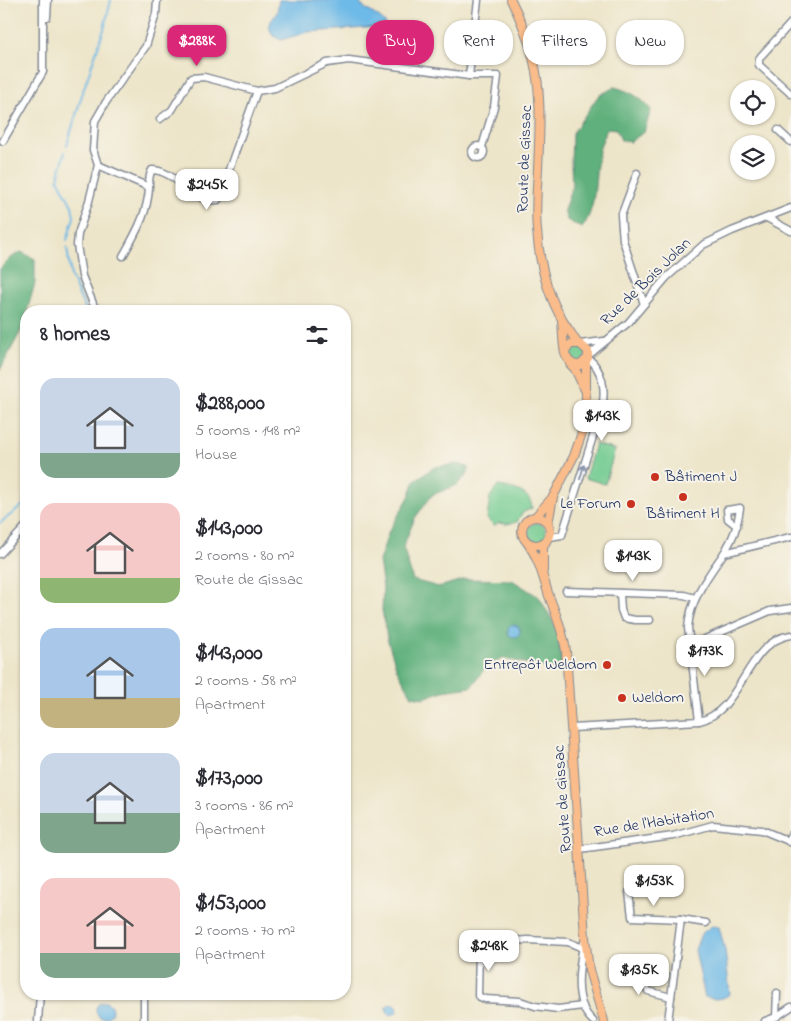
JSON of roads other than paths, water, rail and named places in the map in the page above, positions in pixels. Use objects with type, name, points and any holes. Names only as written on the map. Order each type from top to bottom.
[{"type":"main road","name":"Route de Gissac","points":[[511,0],[529,40],[539,80],[541,113],[537,229],[545,277],[562,320],[579,343]]},
{"type":"main road","name":"Route de Gissac","points":[[562,320],[565,352]]},
{"type":"main road","points":[[536,516],[543,519],[550,529],[548,538],[536,545],[527,542],[522,535],[522,526],[527,519],[536,516],[553,497],[571,462],[581,436],[585,418],[588,358],[586,348],[579,343],[568,346],[565,352],[566,358],[575,369],[586,393]]},
{"type":"main road","points":[[570,364],[580,365],[588,358]]},
{"type":"main road","points":[[548,524],[553,497]]},
{"type":"main road","name":"Route de Gissac","points":[[544,576],[543,548],[548,538]]},
{"type":"main road","name":"Route de Gissac","points":[[527,542],[534,552],[544,576],[563,636],[572,728],[585,937],[589,970],[604,1021]]},
{"type":"street","points":[[3,141],[43,72],[43,0]]},
{"type":"street","points":[[47,17],[48,0]]},
{"type":"street","points":[[94,305],[82,276],[77,245],[78,234],[98,165],[94,150],[95,121],[106,102],[146,46],[156,14],[157,0]]},
{"type":"street","points":[[469,76],[478,0]]},
{"type":"street","points":[[791,23],[761,56],[758,62],[791,94]]},
{"type":"street","points":[[160,119],[172,110],[191,78],[204,76],[257,91],[275,88],[327,63],[349,60],[469,76],[498,76],[494,107],[482,147]]},
{"type":"street","points":[[123,256],[139,227],[148,198],[149,175],[152,170],[158,170],[201,197],[211,201],[218,200],[257,91]]},
{"type":"street","points":[[778,130],[791,142]]},
{"type":"street","points":[[98,165],[149,188]]},
{"type":"street","points":[[637,173],[622,216],[623,240],[644,304]]},
{"type":"street","name":"Rue de Bois Jolan","points":[[588,358],[604,341],[621,328],[666,278],[703,245],[732,231],[791,208]]},
{"type":"street","points":[[767,218],[791,231]]},
{"type":"street","name":"Rue de Bois Jolan","points":[[579,343],[604,341]]},
{"type":"street","points":[[548,538],[562,535],[602,408],[603,382],[588,358]]},
{"type":"street","points":[[699,721],[688,628],[689,616],[695,598],[724,553],[736,532],[737,526]]},
{"type":"street","points":[[0,554],[20,532]]},
{"type":"street","points":[[724,553],[791,537]]},
{"type":"street","points":[[566,591],[684,595],[695,598]]},
{"type":"street","points":[[620,592],[621,610],[624,618],[650,620]]},
{"type":"street","points":[[690,645],[770,611],[791,608]]},
{"type":"street","points":[[572,728],[699,721],[711,718],[728,704],[752,664],[771,644],[781,636],[791,635]]},
{"type":"street","name":"Rue de l'Habitation","points":[[580,850],[673,836],[713,825],[762,830],[790,842]]},
{"type":"street","points":[[790,842],[791,834]]},
{"type":"street","points":[[629,892],[632,917],[681,919],[706,923]]},
{"type":"street","points":[[668,1021],[681,919]]},
{"type":"street","points":[[585,937],[579,989],[583,1006],[588,1017],[593,1021]]},
{"type":"street","points":[[498,942],[528,940],[563,941],[583,948]]},
{"type":"street","points":[[478,947],[478,996],[485,999],[520,1001],[535,1006],[558,1008],[583,1006]]},
{"type":"street","points":[[639,962],[648,991],[671,997]]},
{"type":"street","points":[[776,1017],[777,993]]},
{"type":"street","points":[[38,1021],[40,1000]]},
{"type":"street","points":[[144,1000],[144,1021]]},
{"type":"street","points":[[765,1021],[776,1017],[791,1007]]},
{"type":"water","points":[[279,0],[357,0],[381,20],[366,20],[366,28],[308,32],[281,40],[273,36],[269,27],[277,13]]},
{"type":"water","points":[[512,625],[516,625],[520,631],[516,637],[512,637],[508,633],[508,629]]},
{"type":"water","points":[[712,926],[719,927],[725,950],[730,994],[718,999],[705,997],[695,950],[701,934]]},
{"type":"water","points":[[101,1002],[107,1002],[112,1007],[110,1016],[101,1018],[96,1013],[96,1007]]},
{"type":"water","points":[[392,1003],[398,1009],[392,1015],[386,1009]]},
{"type":"waterway","points":[[67,145],[104,29],[111,0]]},
{"type":"waterway","points":[[65,152],[58,179],[72,206],[74,217],[67,240]]},
{"type":"waterway","points":[[67,247],[71,277],[83,305]]},
{"type":"waterway","points":[[0,523],[20,508]]},
{"type":"place","name":"Bâtiment J","points":[[655,477]]},
{"type":"place","name":"Bâtiment H","points":[[683,497]]},
{"type":"place","name":"Le Forum","points":[[631,504]]},
{"type":"place","name":"Entrepôt Weldom","points":[[607,665]]},
{"type":"place","name":"Weldom","points":[[622,698]]}]
